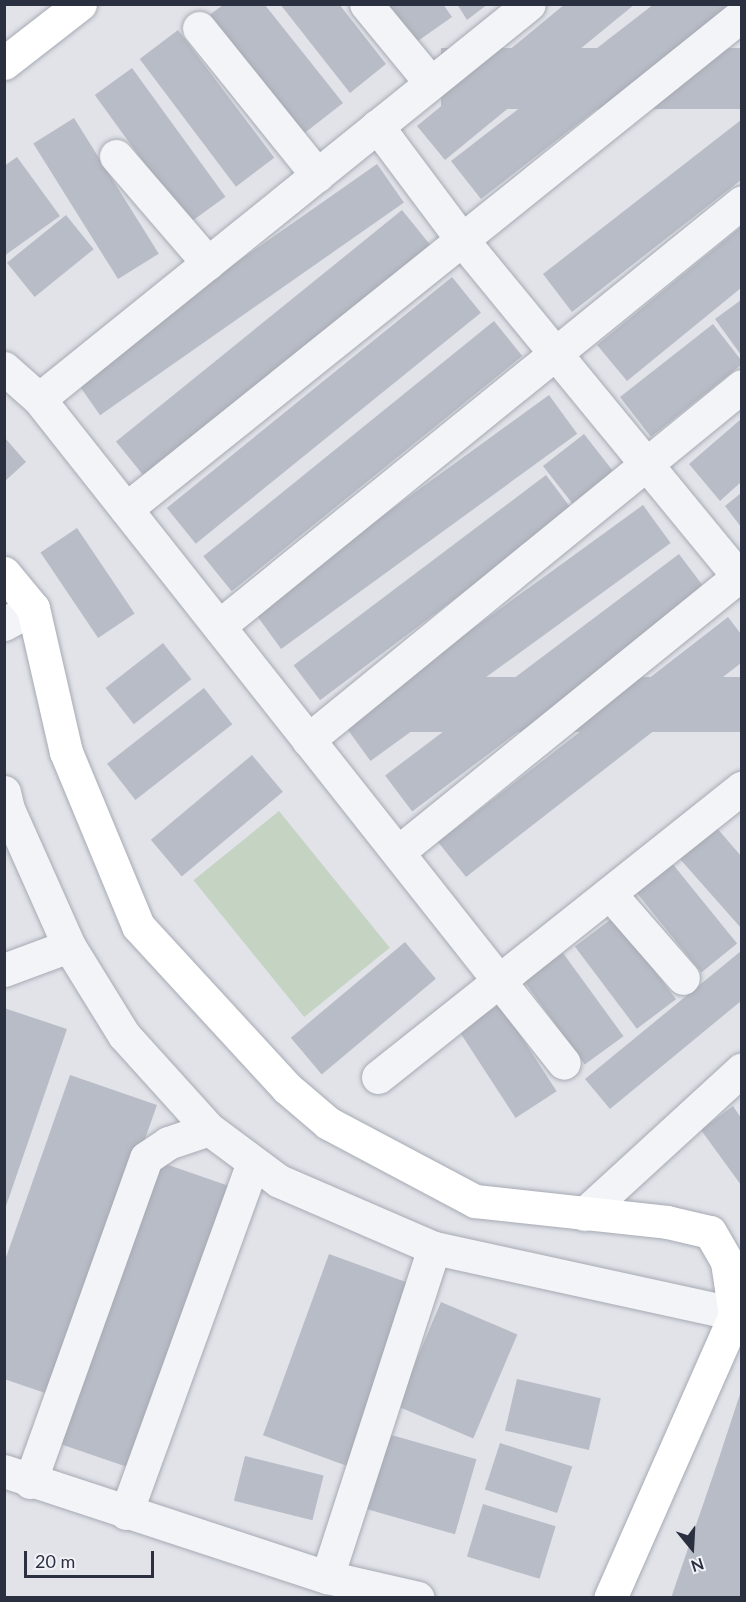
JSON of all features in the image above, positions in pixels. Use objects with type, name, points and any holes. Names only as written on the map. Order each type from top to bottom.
[{"type":"street","points":[[4,63],[80,4]]},
{"type":"street","points":[[366,4],[431,83]]},
{"type":"street","points":[[39,399],[529,4]]},
{"type":"street","points":[[126,509],[463,241],[741,15]]},
{"type":"street","points":[[199,28],[317,175]]},
{"type":"street","points":[[377,126],[463,241],[740,576],[398,852]]},
{"type":"street","points":[[116,156],[208,262]]},
{"type":"street","points":[[219,626],[741,202]]},
{"type":"street","points":[[4,368],[39,399],[564,1063]]},
{"type":"street","points":[[308,740],[741,386]]},
{"type":"street","points":[[4,573],[33,608],[66,752],[138,926],[286,1088],[328,1123],[475,1201],[667,1222],[710,1232],[727,1262],[738,1315],[610,1598]]},
{"type":"street","points":[[4,624],[33,608]]},
{"type":"street","points":[[4,792],[8,809],[69,946],[124,1035],[209,1129],[279,1181],[434,1248],[738,1315]]},
{"type":"street","points":[[378,1077],[610,894],[736,802]]},
{"type":"street","points":[[610,894],[682,978]]},
{"type":"street","points":[[4,970],[69,946]]},
{"type":"street","points":[[584,1214],[741,1070]]},
{"type":"street","points":[[209,1129],[168,1143],[146,1158],[17,1477],[327,1577],[418,1598]]},
{"type":"street","points":[[126,1513],[253,1161]]},
{"type":"street","points":[[327,1577],[434,1248]]},
{"type":"green space","points":[[279,811],[390,948],[304,1017],[194,880]]},
{"type":"building","points":[[280,4],[339,4],[386,64],[350,93]]},
{"type":"building","points":[[387,4],[443,4],[452,17],[415,43]]},
{"type":"building","points":[[457,4],[488,4],[467,20]]},
{"type":"building","points":[[565,4],[635,4],[445,160],[417,126]]},
{"type":"building","points":[[654,4],[732,4],[481,199],[451,161]]},
{"type":"building","points":[[223,5],[265,5],[343,103],[302,135],[208,16]]},
{"type":"building","points":[[178,30],[274,158],[236,187],[140,59]]},
{"type":"building","points":[[441,48],[741,48],[741,109],[441,109]]},
{"type":"building","points":[[132,68],[225,197],[188,224],[95,95]]},
{"type":"building","points":[[74,118],[159,254],[118,279],[33,143]]},
{"type":"building","points":[[741,120],[741,180],[572,312],[543,274]]},
{"type":"building","points":[[17,157],[60,216],[4,256],[4,166]]},
{"type":"building","points":[[377,164],[404,203],[100,415],[73,377]]},
{"type":"building","points":[[402,210],[432,247],[146,479],[116,442]]},
{"type":"building","points":[[66,215],[94,249],[35,297],[7,263]]},
{"type":"building","points":[[741,227],[741,288],[627,381],[597,345]]},
{"type":"building","points":[[452,277],[481,313],[196,544],[167,508]]},
{"type":"building","points":[[741,300],[741,355],[715,319]]},
{"type":"building","points":[[494,321],[522,356],[232,591],[203,556]]},
{"type":"building","points":[[713,324],[741,360],[741,365],[651,437],[620,397]]},
{"type":"building","points":[[549,395],[577,434],[281,649],[253,610]]},
{"type":"building","points":[[741,419],[741,482],[720,501],[689,464]]},
{"type":"building","points":[[584,434],[614,472],[573,504],[543,466]]},
{"type":"building","points":[[5,438],[26,462],[5,481]]},
{"type":"building","points":[[546,475],[572,510],[320,700],[294,665]]},
{"type":"building","points":[[741,493],[741,527],[725,506]]},
{"type":"building","points":[[643,505],[671,543],[370,761],[343,723]]},
{"type":"building","points":[[77,528],[135,613],[98,638],[41,553]]},
{"type":"building","points":[[679,554],[706,590],[412,811],[385,775]]},
{"type":"building","points":[[728,617],[741,634],[741,663],[466,877],[438,842]]},
{"type":"building","points":[[163,643],[191,679],[134,724],[105,688]]},
{"type":"building","points":[[401,677],[741,677],[741,732],[401,732]]},
{"type":"building","points":[[204,688],[232,724],[135,800],[107,764]]},
{"type":"building","points":[[252,755],[283,792],[182,877],[151,840]]},
{"type":"building","points":[[716,827],[741,856],[741,928],[680,859]]},
{"type":"building","points":[[671,862],[737,944],[701,973],[635,891]]},
{"type":"building","points":[[614,917],[676,999],[637,1029],[575,946]]},
{"type":"building","points":[[405,942],[436,979],[322,1075],[291,1038]]},
{"type":"building","points":[[741,951],[741,1001],[610,1109],[585,1079]]},
{"type":"building","points":[[563,953],[624,1036],[585,1065],[524,981]]},
{"type":"building","points":[[500,1004],[557,1091],[516,1118],[459,1031]]},
{"type":"building","points":[[4,1008],[67,1029],[5,1209],[4,1209]]},
{"type":"building","points":[[70,1075],[157,1105],[54,1396],[4,1379],[4,1263]]},
{"type":"building","points":[[733,1106],[741,1118],[741,1185],[701,1130]]},
{"type":"building","points":[[151,1159],[237,1189],[140,1471],[54,1442]]},
{"type":"building","points":[[329,1254],[413,1284],[347,1466],[263,1435]]},
{"type":"building","points":[[441,1302],[517,1334],[473,1438],[397,1406]]},
{"type":"building","points":[[517,1379],[601,1398],[589,1450],[505,1431]]},
{"type":"building","points":[[741,1391],[741,1598],[671,1598],[718,1461]]},
{"type":"building","points":[[388,1434],[476,1459],[455,1534],[367,1509]]},
{"type":"building","points":[[500,1443],[572,1466],[557,1513],[485,1490]]},
{"type":"building","points":[[245,1456],[324,1476],[312,1520],[234,1501]]},
{"type":"building","points":[[483,1504],[556,1526],[540,1579],[467,1557]]}]
